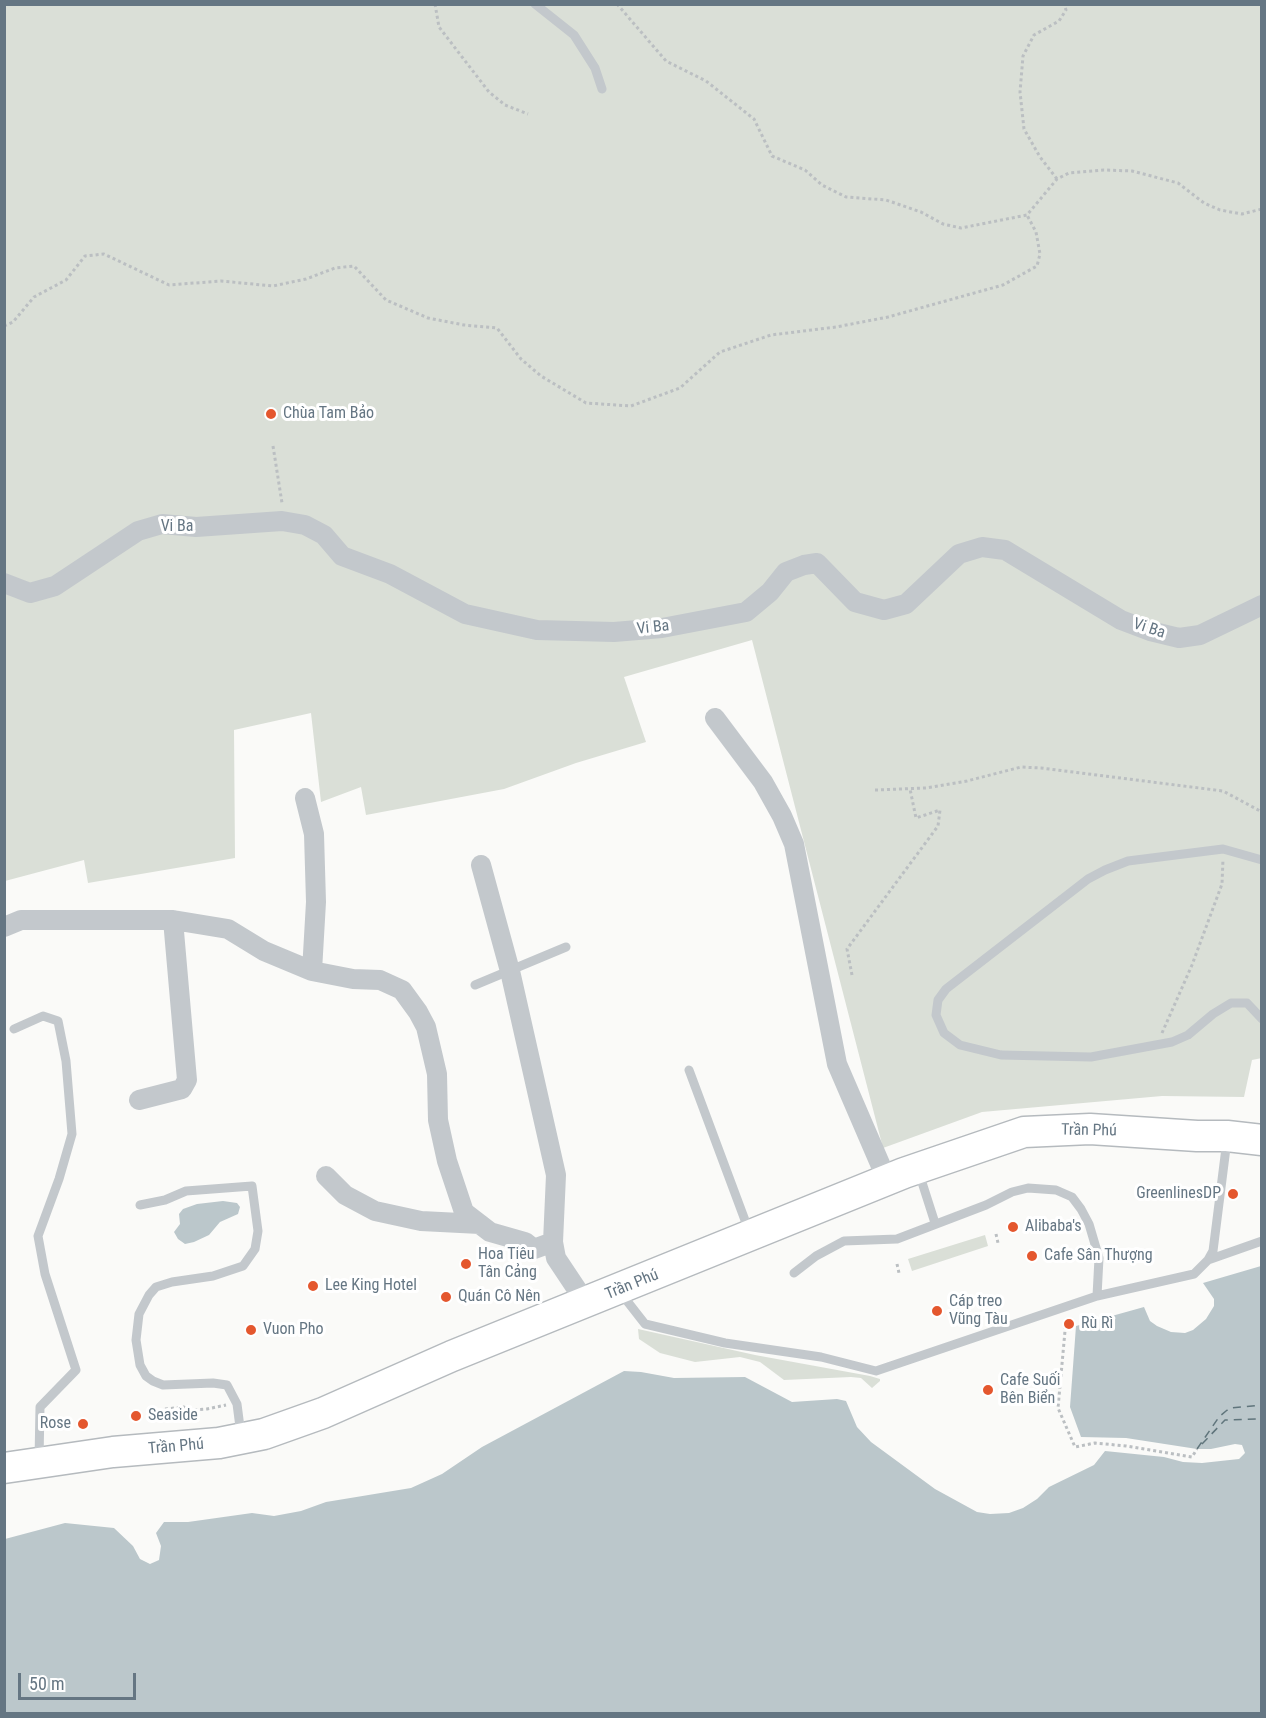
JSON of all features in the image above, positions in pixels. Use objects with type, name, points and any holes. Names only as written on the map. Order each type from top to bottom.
[{"type":"main road","name":"Trần Phú","points":[[4,1468],[113,1452],[183,1448],[241,1440],[323,1413],[452,1356],[887,1180],[1024,1132],[1090,1129],[1262,1140]]},
{"type":"street","name":"Vi Ba","points":[[4,583],[30,593],[55,586],[138,531],[162,524],[196,527],[282,521],[305,525],[324,535],[342,556],[390,574],[465,614],[537,630],[614,632],[662,628],[746,612],[770,591],[786,572],[804,565],[817,564],[855,602],[884,610],[906,604],[959,554],[982,547],[1005,550],[1121,620],[1150,631],[1179,638],[1200,635],[1262,605]]},
{"type":"street","points":[[715,718],[763,782],[794,844],[837,1064],[887,1180]]},
{"type":"street","points":[[305,798],[314,834],[316,902],[312,971]]},
{"type":"street","points":[[481,865],[510,971],[556,1175],[553,1242],[556,1258],[586,1303]]},
{"type":"street","points":[[4,927],[21,920],[173,920],[228,929],[264,951],[312,971],[353,979],[380,980],[402,990],[426,1027],[437,1074],[438,1120],[447,1161],[464,1212],[490,1232],[525,1242],[534,1249],[553,1242]]},
{"type":"street","points":[[139,1101],[182,1089],[188,1080],[173,920]]},
{"type":"street","points":[[326,1176],[345,1195],[375,1212],[421,1221],[480,1224]]},
{"type":"lane","points":[[535,4],[574,35],[595,68],[602,89]]},
{"type":"lane","points":[[1262,860],[1223,849],[1128,861],[1088,879],[946,989],[938,1000],[936,1015],[944,1033],[960,1045],[1000,1055],[1091,1057],[1172,1042],[1188,1035],[1213,1014],[1231,1003],[1247,1003],[1262,1019]]},
{"type":"lane","points":[[475,985],[566,947]]},
{"type":"lane","points":[[14,1029],[44,1016],[58,1021],[66,1061],[72,1134],[59,1179],[38,1236],[45,1274],[76,1370],[40,1407],[39,1463]]},
{"type":"lane","points":[[689,1070],[751,1236]]},
{"type":"lane","points":[[619,1290],[645,1324],[725,1342],[821,1357],[876,1371],[1097,1296],[1194,1274],[1208,1260],[1213,1251],[1227,1136]]},
{"type":"lane","points":[[917,1168],[935,1223]]},
{"type":"lane","points":[[140,1205],[165,1200],[186,1191],[252,1186],[258,1231],[255,1249],[243,1266],[213,1276],[172,1282],[156,1287],[139,1314],[136,1340],[140,1365],[146,1376],[153,1381],[163,1385],[213,1383],[227,1385],[237,1404],[241,1440]]},
{"type":"lane","points":[[794,1273],[816,1256],[844,1241],[897,1239],[986,1205],[1012,1192],[1028,1188],[1056,1190],[1072,1197],[1089,1224],[1099,1258],[1097,1296]]},
{"type":"lane","points":[[1208,1260],[1262,1241]]},
{"type":"path","points":[[435,4],[439,27],[489,92],[505,105],[528,114]]},
{"type":"path","points":[[617,4],[666,62],[706,81],[754,119],[772,156],[805,170],[822,185],[846,197],[886,200],[921,212],[943,224],[961,228],[1027,215],[1057,179],[1069,174],[1104,170],[1132,171],[1178,183],[1204,203],[1220,210],[1242,214],[1262,209]]},
{"type":"path","points":[[1057,179],[1040,157],[1024,129],[1020,92],[1023,56],[1034,35],[1059,21],[1066,10],[1064,4]]},
{"type":"path","points":[[4,326],[13,322],[34,297],[66,280],[85,256],[104,254],[168,285],[221,281],[273,286],[306,279],[335,268],[354,266],[386,300],[428,318],[464,325],[498,328],[521,360],[540,376],[586,403],[631,406],[681,388],[720,352],[771,335],[836,327],[888,317],[1003,285],[1037,266],[1040,254],[1036,232],[1027,215]]},
{"type":"path","points":[[273,446],[282,506]]},
{"type":"path","points":[[875,790],[910,789],[966,781],[1021,767],[1041,768],[1223,791],[1262,812]]},
{"type":"path","points":[[852,975],[847,948],[938,826],[940,810],[916,818],[910,789]]},
{"type":"path","points":[[1157,1046],[1192,965],[1222,884],[1223,849]]},
{"type":"path","points":[[996,1234],[998,1243]]},
{"type":"path","points":[[897,1264],[899,1273]]},
{"type":"path","points":[[1067,1307],[1058,1408],[1075,1447],[1095,1443],[1192,1457],[1197,1449]]},
{"type":"path","points":[[165,1409],[184,1407],[190,1410],[207,1409],[237,1404]]},
{"type":"shaded area","points":[[5,5],[1261,5],[1262,1058],[1252,1060],[1244,1097],[1162,1096],[982,1112],[883,1148],[752,640],[624,677],[646,742],[576,763],[504,789],[366,815],[361,787],[321,802],[311,713],[234,730],[235,858],[88,883],[84,860],[5,881]]},
{"type":"shaded area","points":[[223,1201],[237,1203],[240,1207],[238,1214],[220,1222],[209,1235],[194,1242],[185,1244],[178,1239],[174,1232],[180,1224],[179,1214],[183,1209],[197,1204]]},
{"type":"shaded area","points":[[985,1235],[988,1246],[912,1271],[908,1259]]},
{"type":"shaded area","points":[[1261,1266],[1261,1713],[5,1713],[5,1539],[65,1523],[114,1528],[133,1546],[140,1559],[150,1564],[159,1560],[161,1546],[156,1533],[164,1522],[188,1522],[252,1513],[274,1516],[301,1511],[326,1502],[411,1488],[442,1474],[482,1447],[624,1371],[674,1378],[745,1377],[792,1402],[837,1399],[846,1401],[857,1427],[871,1442],[935,1489],[977,1512],[990,1514],[1009,1513],[1023,1508],[1049,1487],[1094,1465],[1105,1451],[1164,1457],[1183,1462],[1202,1463],[1239,1459],[1245,1453],[1242,1445],[1197,1449],[1126,1438],[1081,1437],[1070,1407],[1076,1326],[1144,1307],[1150,1321],[1157,1326],[1171,1332],[1185,1333],[1193,1330],[1206,1319],[1214,1306],[1214,1299],[1203,1283]]},
{"type":"shaded area","points":[[638,1329],[755,1355],[870,1376],[880,1381],[872,1388],[861,1378],[851,1377],[784,1380],[760,1362],[740,1357],[695,1362],[660,1353],[639,1339]]},
{"type":"ferry route","points":[[1197,1449],[1219,1417],[1230,1408],[1262,1405]]},
{"type":"ferry route","points":[[1202,1444],[1225,1420],[1258,1419],[1262,1421]]},
{"type":"place","name":"Chùa Tam Bảo","points":[[271,414]]},
{"type":"place","name":"GreenlinesDP","points":[[1233,1194]]},
{"type":"place","name":"Alibaba's","points":[[1013,1227]]},
{"type":"place","name":"Cafe Sân Thượng","points":[[1032,1256]]},
{"type":"place","name":"Hoa Tiêu Tân Cảng","points":[[466,1264]]},
{"type":"place","name":"Lee King Hotel","points":[[313,1286]]},
{"type":"place","name":"Quán Cô Nên","points":[[446,1297]]},
{"type":"place","name":"Cáp treo Vũng Tàu","points":[[937,1311]]},
{"type":"place","name":"Rù Rì","points":[[1069,1324]]},
{"type":"place","name":"Vuon Pho","points":[[251,1330]]},
{"type":"place","name":"Cafe Suối Bên Biển","points":[[988,1390]]},
{"type":"place","name":"Seaside","points":[[136,1416]]},
{"type":"place","name":"Rose","points":[[83,1424]]}]
